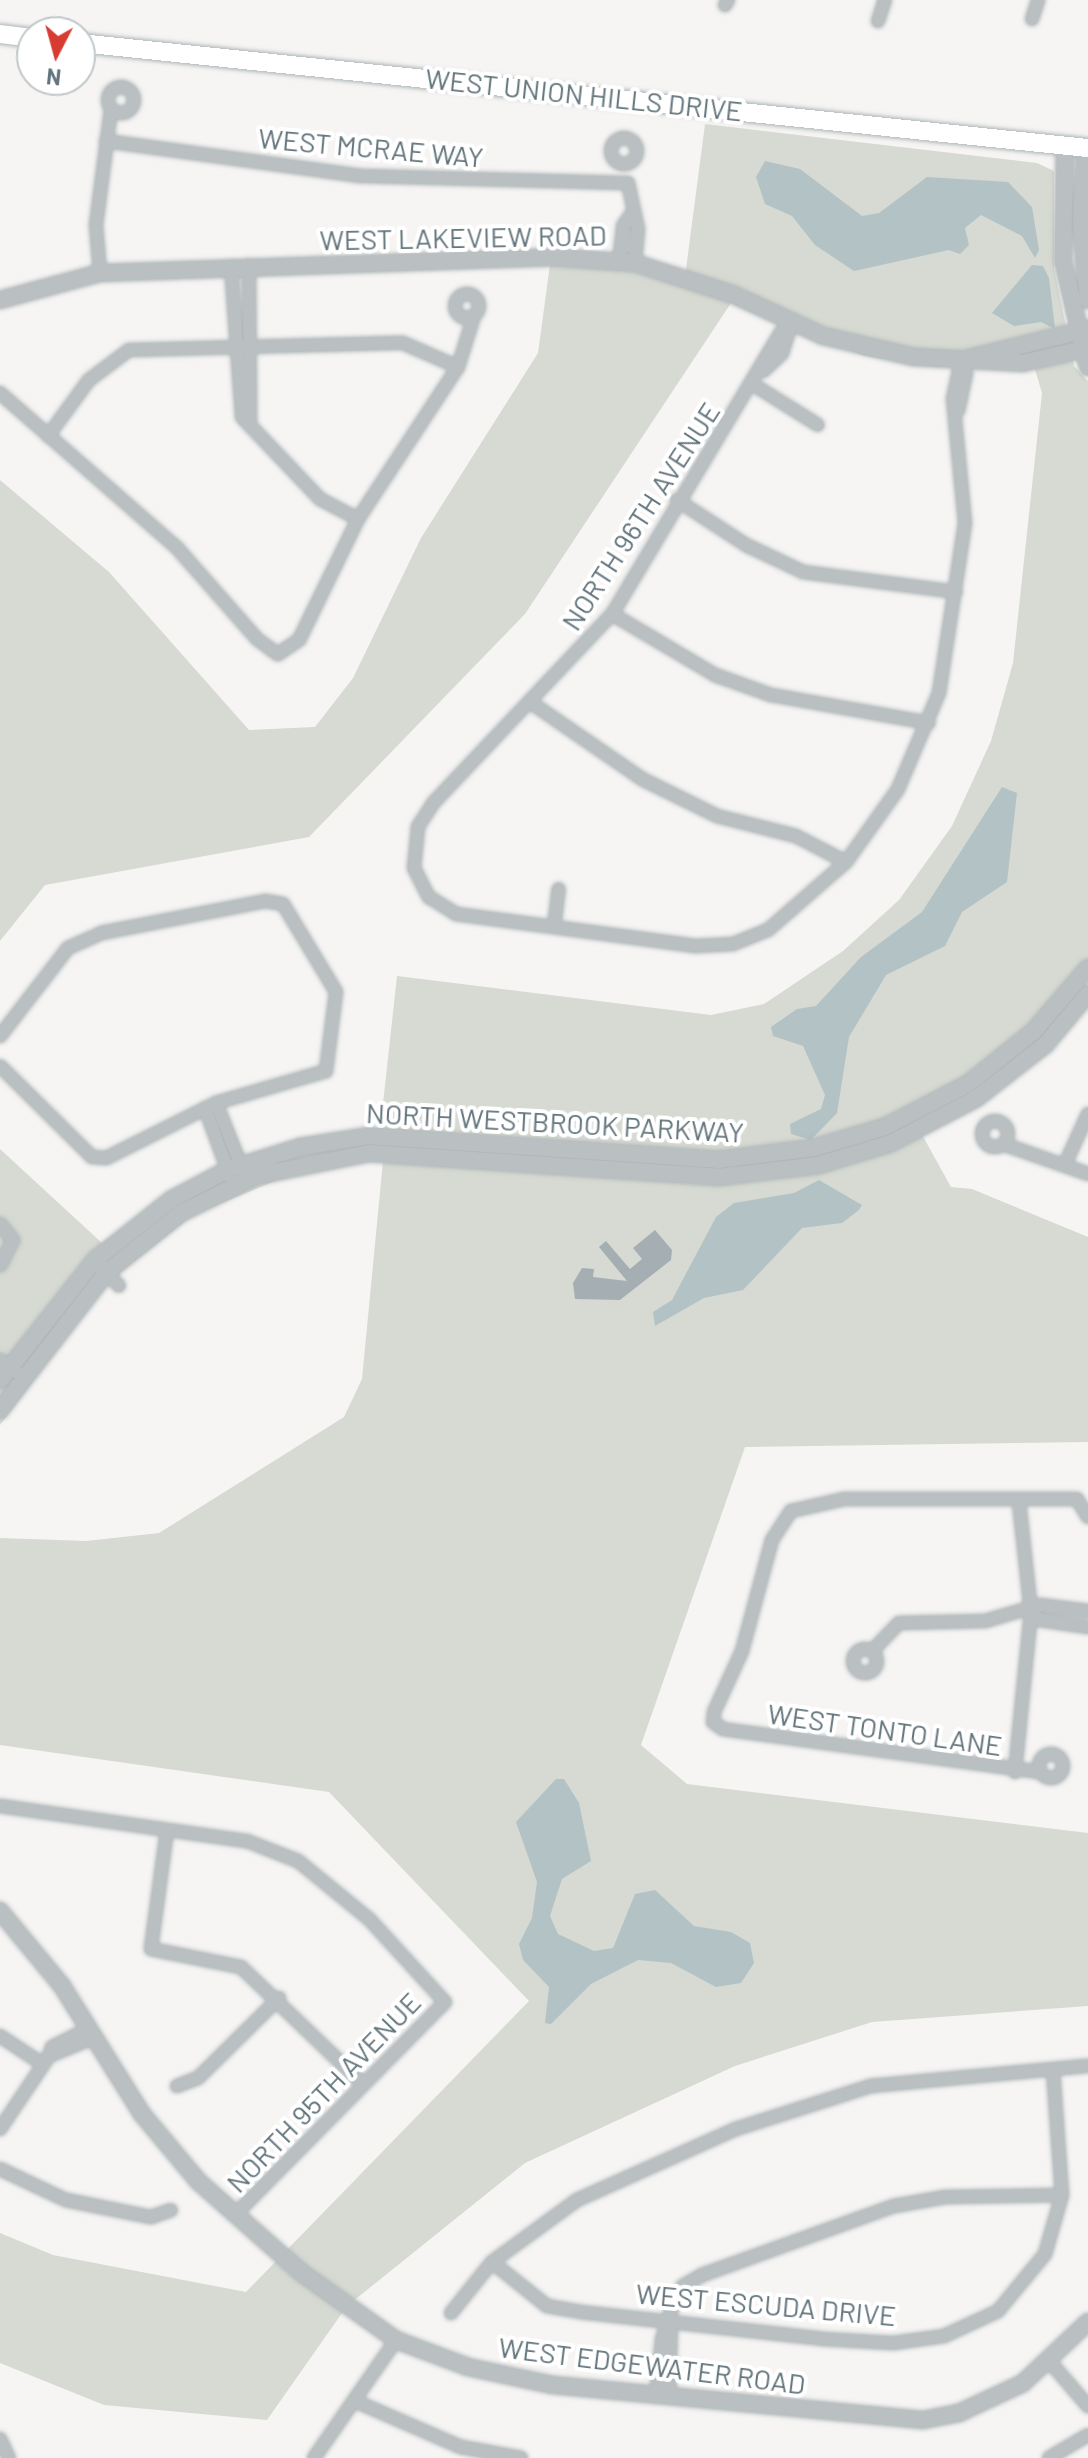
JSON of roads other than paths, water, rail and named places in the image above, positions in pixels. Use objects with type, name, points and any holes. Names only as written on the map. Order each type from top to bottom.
[{"type":"main road","name":"WEST UNION HILLS DRIVE","points":[[96,45],[1087,148]]},
{"type":"street","points":[[878,21],[885,0]]},
{"type":"street","points":[[1032,19],[1038,0]]},
{"type":"street","points":[[100,273],[96,225],[111,110]]},
{"type":"street","name":"WEST MCRAE WAY","points":[[106,141],[361,176],[627,184]]},
{"type":"street","points":[[1065,146],[1060,225],[1088,367]]},
{"type":"street","points":[[1087,148],[1081,221],[1088,300]]},
{"type":"street","points":[[623,164],[632,213],[623,226],[627,262]]},
{"type":"street","name":"WEST LAKEVIEW ROAD","points":[[0,300],[100,273],[249,265],[551,257],[627,262],[723,290],[792,323],[872,350],[1023,363],[1085,348]]},
{"type":"street","points":[[249,265],[250,421]]},
{"type":"street","points":[[231,266],[236,406],[272,454],[320,499],[358,519]]},
{"type":"street","points":[[0,393],[178,549],[278,654],[299,640],[358,519],[458,367],[474,316]]},
{"type":"street","name":"NORTH 96TH AVENUE","points":[[554,927],[456,914],[429,897],[414,868],[418,827],[434,802],[533,704],[612,614],[677,500],[763,371],[781,332],[792,323]]},
{"type":"street","name":"WEST LAKEVIEW ROAD","points":[[961,360],[1082,331]]},
{"type":"street","points":[[48,436],[113,357],[129,350],[403,343],[458,367]]},
{"type":"street","points":[[559,889],[554,927],[696,946],[733,944],[768,930],[846,862],[898,789],[929,723],[956,592],[965,523],[958,411],[966,374],[961,360]]},
{"type":"street","points":[[754,385],[818,425]]},
{"type":"street","points":[[677,500],[746,545],[803,572],[956,592]]},
{"type":"street","points":[[612,614],[715,675],[771,695],[929,723]]},
{"type":"street","points":[[533,704],[642,779],[717,816],[796,836],[846,862]]},
{"type":"street","points":[[0,1036],[68,948],[101,933],[213,909],[283,904],[336,992],[326,1071],[210,1105],[106,1158],[92,1157],[0,1066]]},
{"type":"street","name":"NORTH WESTBROOK PARKWAY","points":[[606,1160],[752,1158],[885,1127],[937,1103],[999,1062],[1088,968]]},
{"type":"street","name":"NORTH WESTBROOK PARKWAY","points":[[0,1410],[8,1376],[101,1266],[172,1199],[237,1175],[369,1145],[473,1149],[754,1175],[891,1143],[1009,1075],[1088,994]]},
{"type":"street","points":[[210,1105],[237,1175]]},
{"type":"street","points":[[1066,1162],[1088,1114]]},
{"type":"street","points":[[1003,1144],[1037,1159],[1066,1162],[1088,1174]]},
{"type":"street","points":[[0,1224],[13,1240],[0,1265]]},
{"type":"street","points":[[101,1266],[119,1286]]},
{"type":"street","name":"WEST TONTO LANE","points":[[1019,1502],[844,1499],[791,1511],[772,1540],[742,1651],[714,1712],[713,1722],[723,1729],[1015,1772],[1040,1772]]},
{"type":"street","points":[[1015,1772],[1031,1612],[1019,1502],[1077,1499],[1087,1507]]},
{"type":"street","points":[[872,1651],[876,1640],[899,1623],[985,1621],[1031,1612],[1040,1605],[1088,1611]]},
{"type":"street","points":[[1031,1612],[1040,1620],[1088,1627]]},
{"type":"street","points":[[0,1806],[167,1830],[151,1949],[216,1957],[241,1967],[279,1998],[363,2084]]},
{"type":"street","name":"NORTH 95TH AVENUE","points":[[167,1830],[247,1841],[298,1861],[370,1920],[445,2002],[235,2215]]},
{"type":"street","name":"WEST EDGEWATER ROAD","points":[[0,1911],[92,2032],[150,2125],[235,2215],[396,2340],[468,2367],[663,2398],[923,2420],[986,2402],[1051,2363],[1088,2322]]},
{"type":"street","points":[[177,2086],[198,2078],[279,1998]]},
{"type":"street","points":[[0,2129],[49,2058],[92,2032]]},
{"type":"street","points":[[0,2036],[49,2058]]},
{"type":"street","points":[[451,2313],[492,2262],[577,2200],[736,2129],[871,2086],[1088,2066]]},
{"type":"street","name":"WEST ESCUDA DRIVE","points":[[492,2262],[547,2306],[823,2339],[921,2341],[998,2311],[1031,2277],[1056,2226],[1062,2195],[1053,2070]]},
{"type":"street","points":[[0,2169],[78,2203],[151,2217],[171,2210]]},
{"type":"street","points":[[663,2398],[671,2322],[683,2286],[819,2228],[945,2197],[1062,2195]]},
{"type":"street","points":[[314,2458],[396,2340]]},
{"type":"street","points":[[1051,2363],[1088,2406]]},
{"type":"street","points":[[355,2401],[461,2447],[521,2458]]},
{"type":"street","points":[[1049,2458],[1088,2435]]}]
